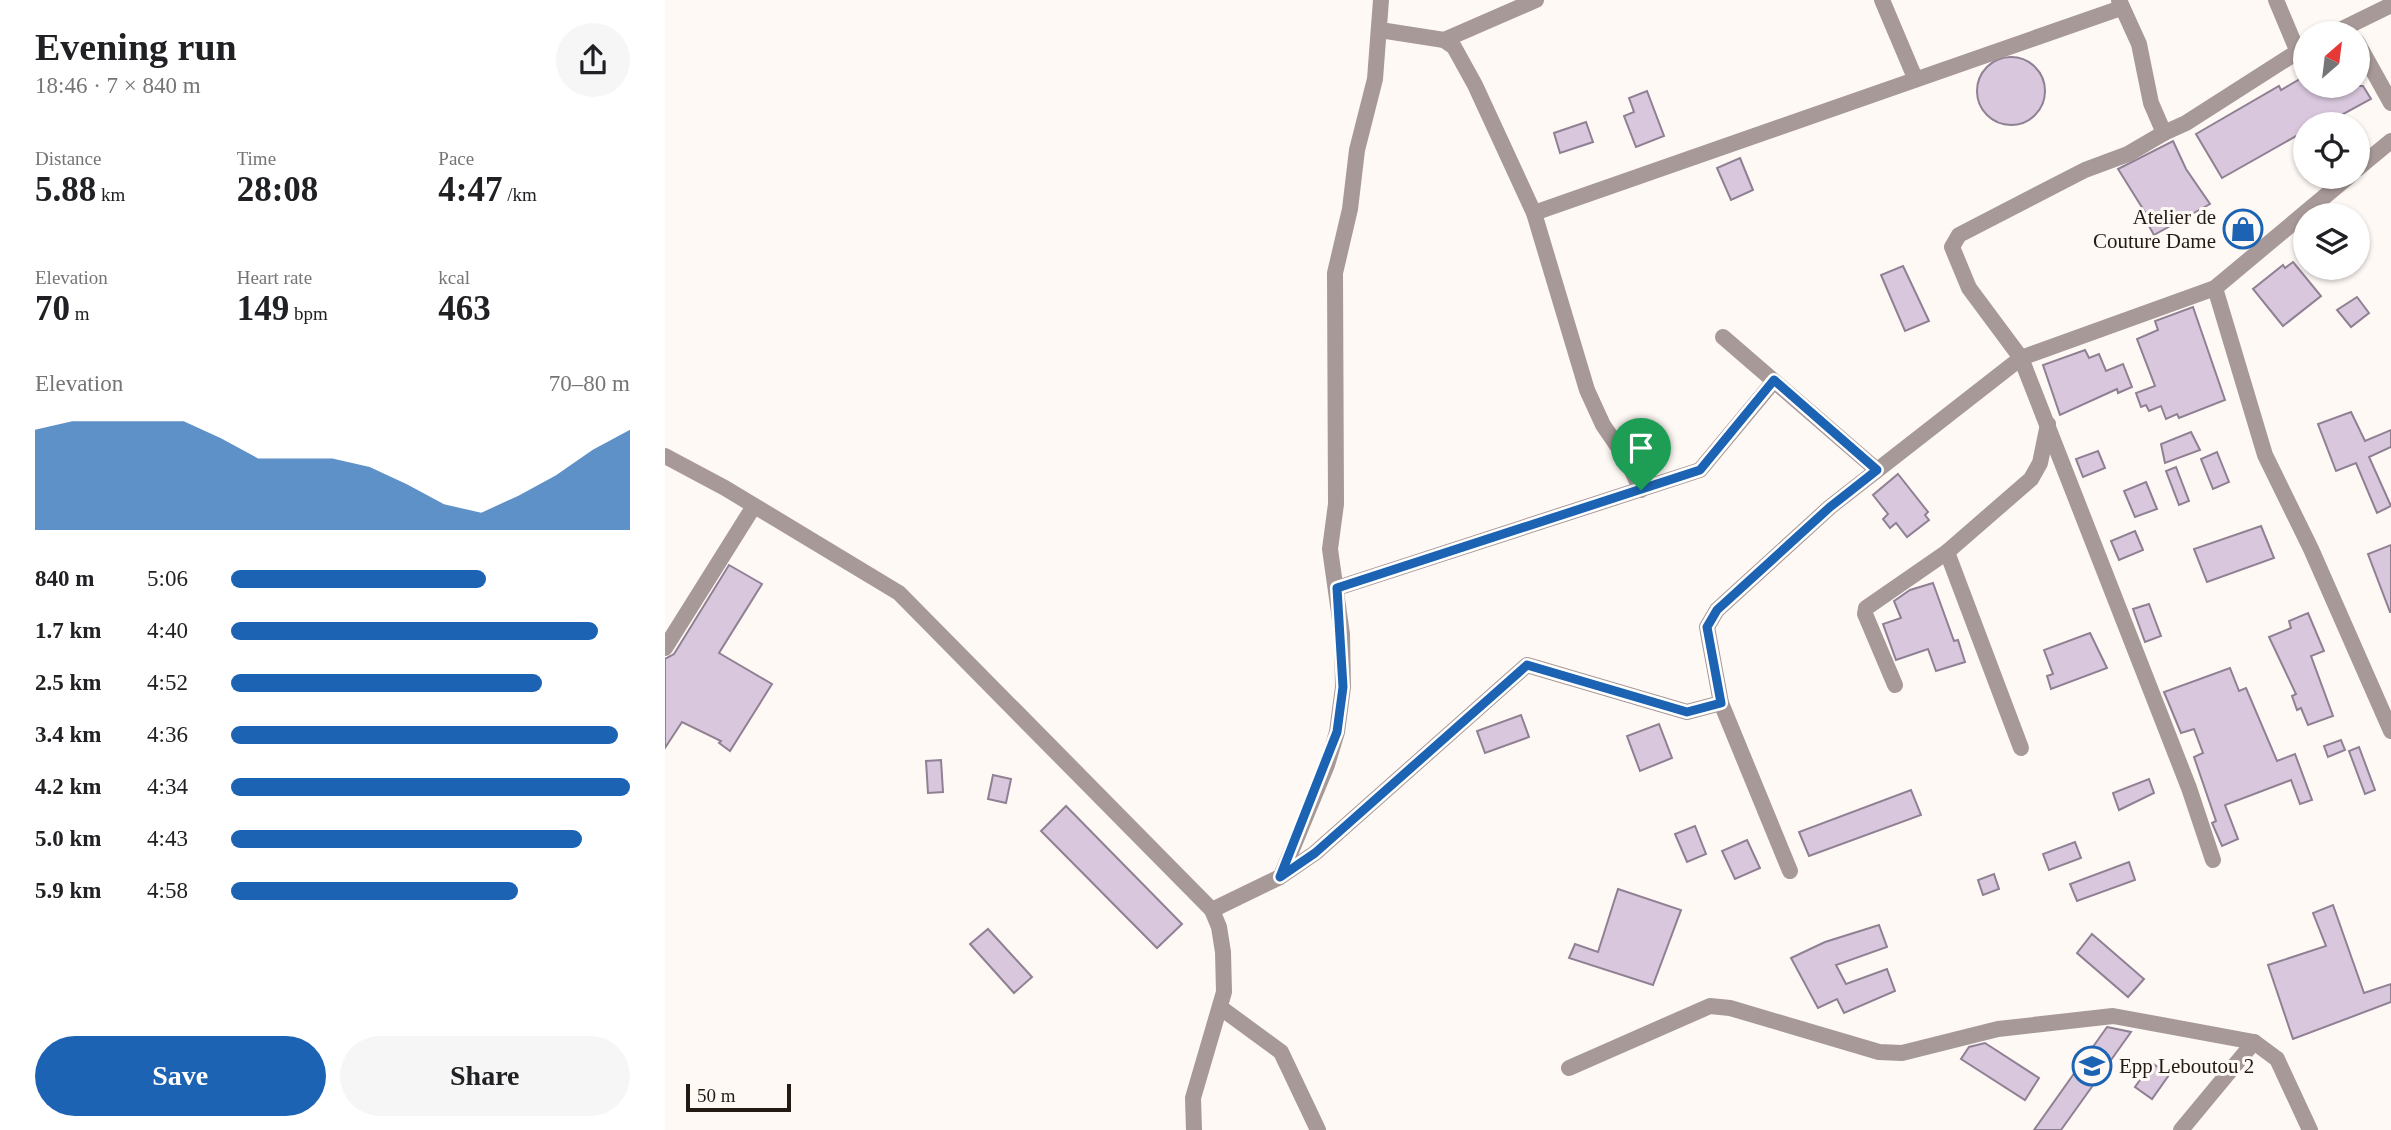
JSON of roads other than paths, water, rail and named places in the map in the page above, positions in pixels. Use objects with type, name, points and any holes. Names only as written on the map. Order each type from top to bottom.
[{"type":"street","points":[[1280,877],[1337,732],[1343,687],[1337,588],[1330,535],[1336,504],[1335,273],[1350,209],[1357,150],[1375,79],[1381,30],[1381,0]]},
{"type":"street","points":[[1444,40],[1536,0]]},
{"type":"street","points":[[1882,0],[1915,79]]},
{"type":"street","points":[[2276,0],[2293,33]]},
{"type":"street","points":[[1534,213],[2120,4],[2139,44],[2151,103],[2164,133]]},
{"type":"street","points":[[2363,21],[2391,5]]},
{"type":"street","points":[[1381,30],[1444,40],[1454,47],[1475,85],[1534,213],[1587,390],[1603,425],[1627,460],[1641,490]]},
{"type":"street","points":[[2213,860],[2184,775],[2021,358],[1969,288],[1952,247],[1954,240],[2009,209],[2085,170],[2128,154],[2186,123],[2293,53]]},
{"type":"street","points":[[2370,65],[2391,103]]},
{"type":"street","points":[[2370,158],[2391,141]]},
{"type":"street","points":[[1790,871],[1721,703],[1707,627],[1717,610],[1830,507],[2021,358],[2215,288],[2334,189]]},
{"type":"street","points":[[2215,288],[2265,455],[2311,549],[2391,731]]},
{"type":"street","points":[[1723,337],[1877,470]]},
{"type":"street","points":[[1337,588],[1641,490],[1706,466],[1774,380]]},
{"type":"street","points":[[1895,685],[1865,614],[1866,608],[1947,552],[2031,479],[2040,463],[2048,424]]},
{"type":"street","points":[[665,456],[899,593],[1212,910],[1219,927],[1223,951],[1224,992],[1193,1098],[1194,1130]]},
{"type":"street","points":[[665,648],[754,506]]},
{"type":"street","points":[[1947,552],[2021,748]]},
{"type":"street","points":[[1212,910],[1280,877],[1315,853],[1527,665],[1687,712],[1721,703]]},
{"type":"street","points":[[1569,1068],[1710,1006],[1730,1008],[1879,1052],[1902,1053],[1998,1029],[2113,1016],[2254,1042],[2277,1059],[2310,1130]]},
{"type":"street","points":[[1221,1008],[1281,1052],[1318,1130]]},
{"type":"street","points":[[2181,1130],[2254,1042]]},
{"type":"place","name":"Atelier de Couture Dame","points":[[2243,229]]},
{"type":"place","name":"Epp Leboutou 2","points":[[2092,1066]]}]
